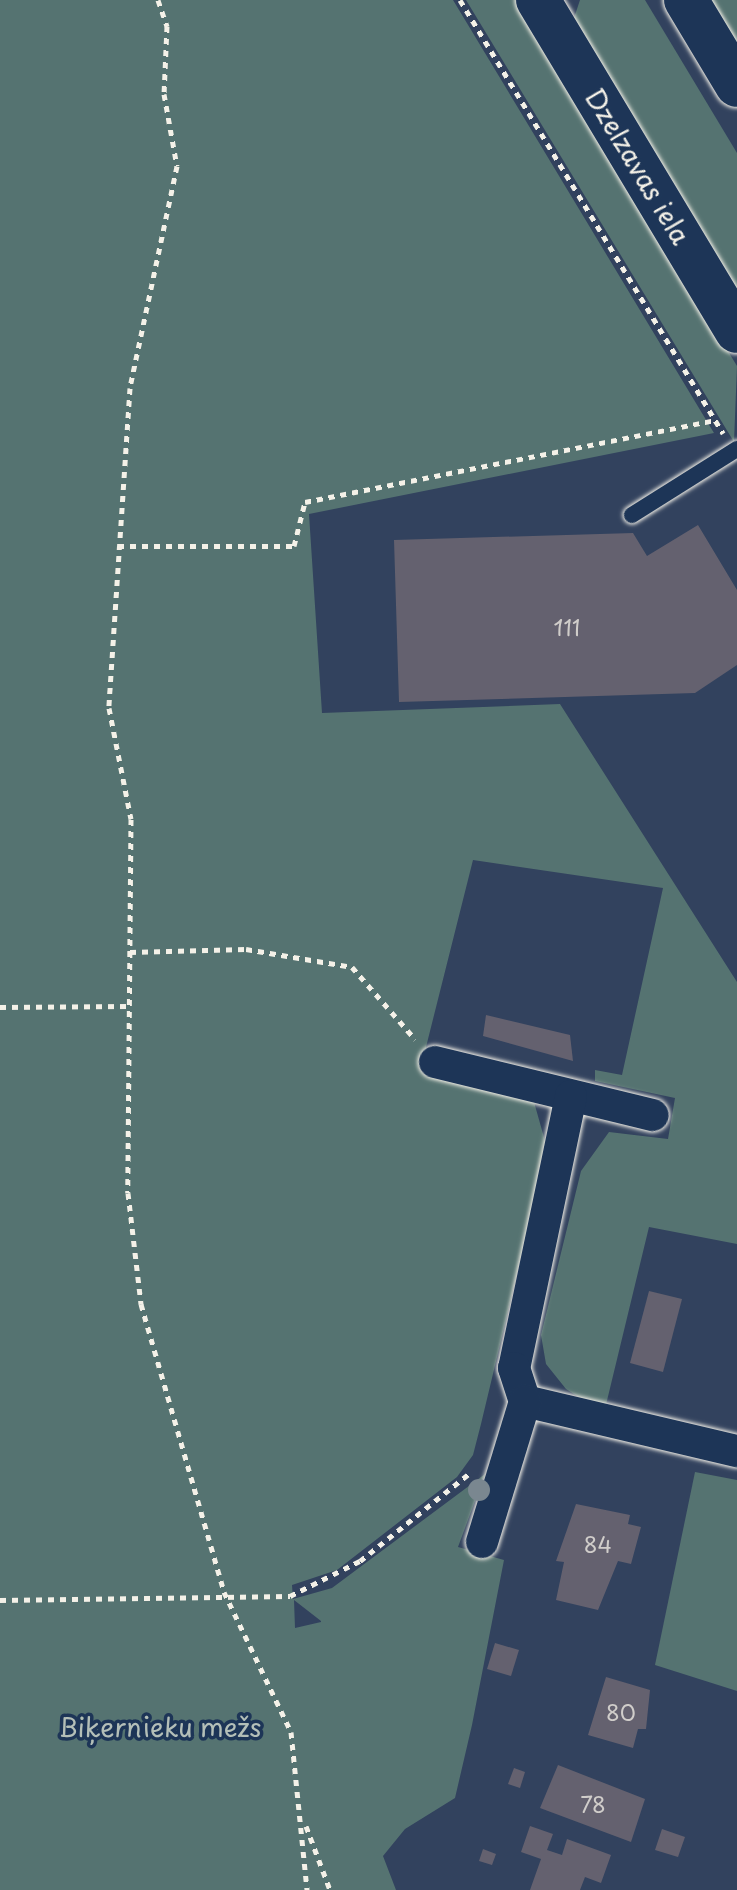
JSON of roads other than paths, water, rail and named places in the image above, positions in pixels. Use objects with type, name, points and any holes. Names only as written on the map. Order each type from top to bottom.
[{"type":"main road","points":[[686,2],[737,85]]},
{"type":"main road","name":"Dzelzavas iela","points":[[551,10],[737,331]]},
{"type":"street","points":[[435,1062],[653,1115]]},
{"type":"street","points":[[482,1542],[506,1448],[525,1401],[514,1368],[571,1096]]},
{"type":"street","points":[[525,1401],[737,1451]]},
{"type":"lane","points":[[632,515],[736,450]]},
{"type":"park label","name":"Biķernieku mežs","points":[[160,1727]]}]
